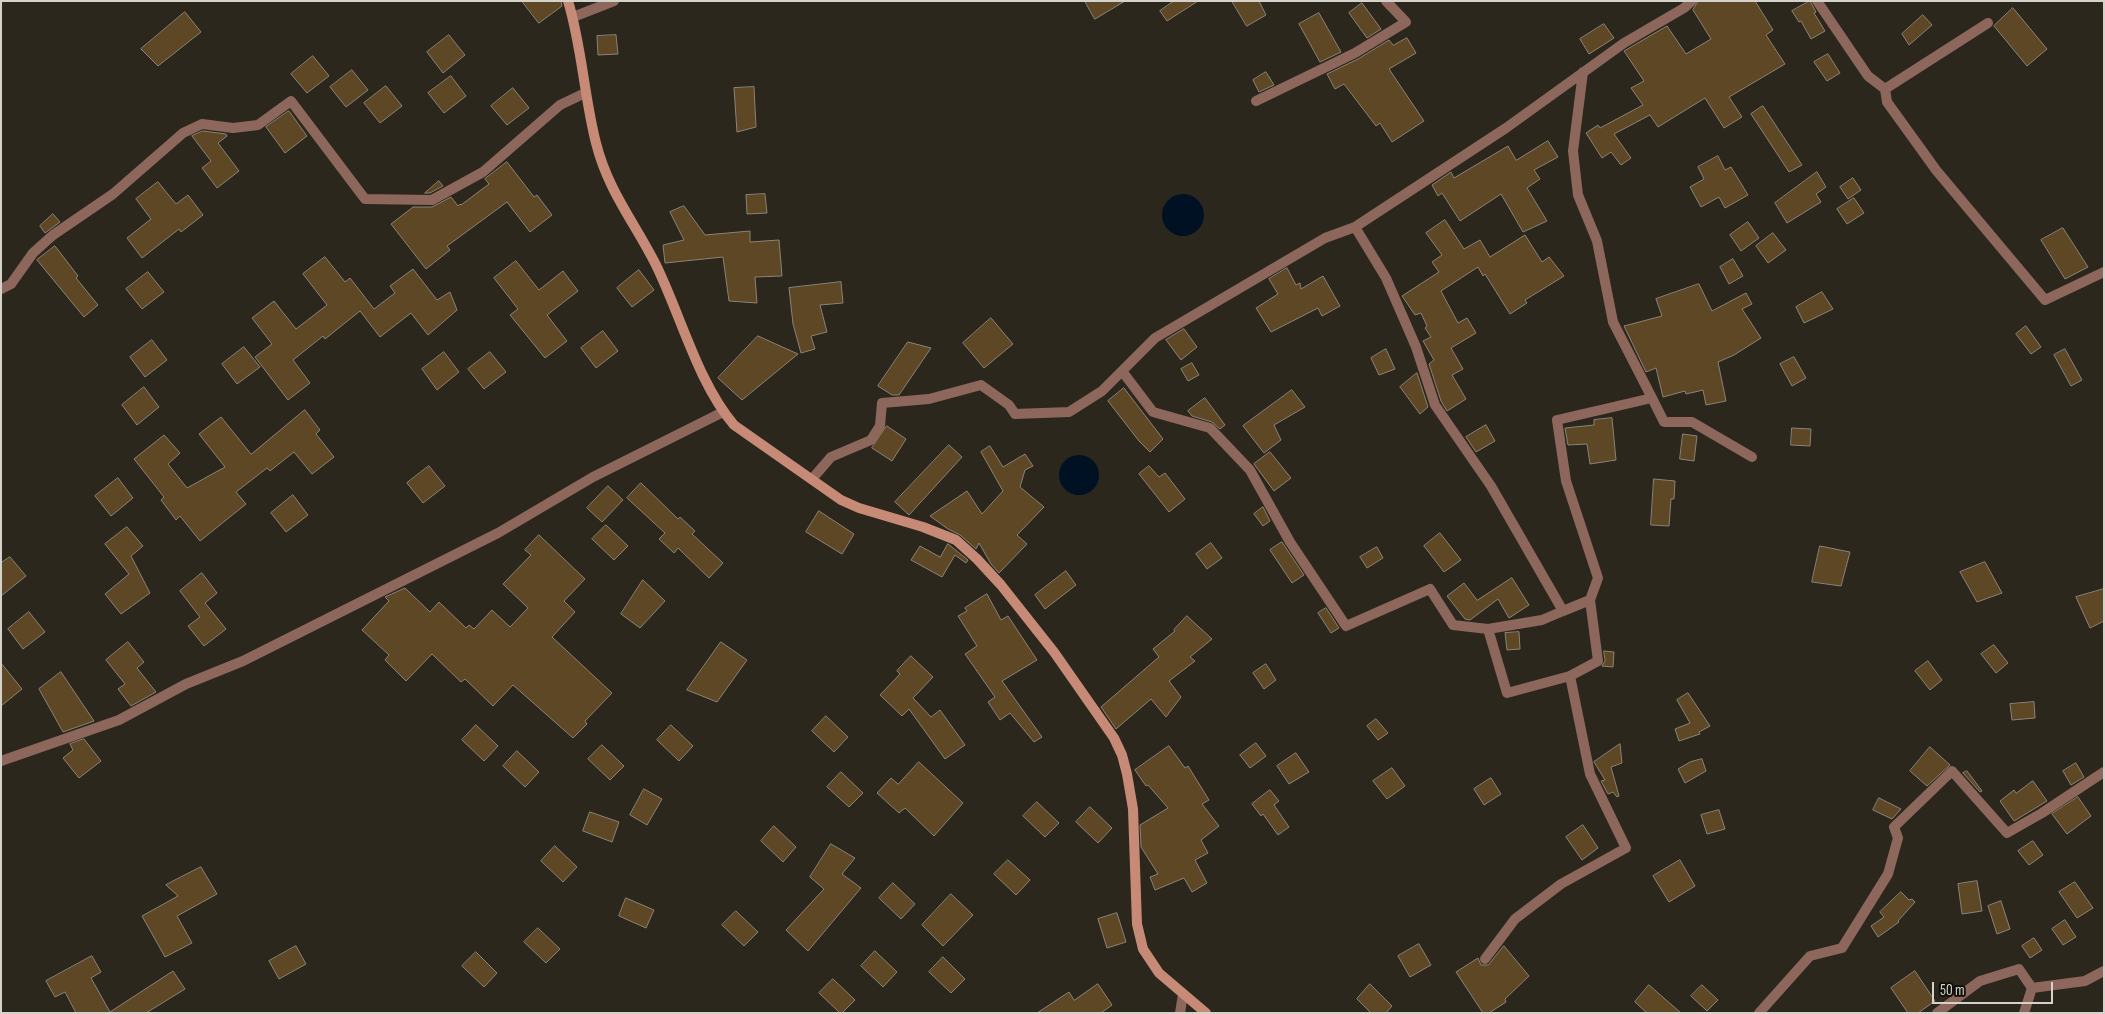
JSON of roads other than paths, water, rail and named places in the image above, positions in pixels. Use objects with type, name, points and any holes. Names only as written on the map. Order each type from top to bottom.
[{"type":"street","points":[[568,1],[573,17],[585,93],[596,145],[611,184],[656,265],[690,345],[723,412],[734,425],[841,500],[859,508],[923,527],[956,540],[1001,585],[1054,652],[1114,738],[1128,774],[1133,809],[1137,924],[1143,949],[1159,973],[1206,1013]]},
{"type":"street","points":[[573,17],[614,1]]},
{"type":"street","points":[[1256,102],[1354,53],[1406,22],[1386,1]]},
{"type":"street","points":[[812,479],[831,457],[871,440],[880,426],[882,403],[929,399],[981,385],[1010,405],[1014,414],[1069,412],[1102,391],[1155,338],[1325,238],[1355,227],[1506,128],[1624,43],[1684,8],[1692,1]]},
{"type":"street","points":[[1817,1],[1868,76],[1885,89],[1887,102],[1936,170],[2045,300],[2104,272]]},
{"type":"street","points":[[1885,89],[1988,23]]},
{"type":"street","points":[[1583,72],[1573,151],[1578,194],[1597,241],[1613,322],[1664,422],[1692,422],[1752,457]]},
{"type":"street","points":[[1,289],[11,284],[33,253],[53,235],[113,194],[183,133],[202,124],[233,128],[258,125],[292,101],[365,199],[432,200],[483,172],[560,105],[585,93]]},
{"type":"street","points":[[1355,227],[1386,278],[1416,347],[1435,405],[1491,486],[1563,611]]},
{"type":"street","points":[[1122,371],[1153,412],[1210,428],[1250,470],[1290,542],[1346,626],[1430,589],[1453,625],[1488,628],[1542,620],[1590,600]]},
{"type":"street","points":[[1488,628],[1507,693],[1570,676],[1598,661],[1590,600],[1598,578],[1566,481],[1557,420],[1652,398]]},
{"type":"street","points":[[1,761],[119,720],[186,684],[243,661],[498,533],[593,477],[723,412]]},
{"type":"street","points":[[1485,959],[1515,919],[1562,884],[1626,848],[1590,774],[1570,676]]},
{"type":"street","points":[[1759,1013],[1810,956],[1842,948],[1888,874],[1898,838],[1894,827],[1952,771],[2007,833],[2042,813],[2104,772]]},
{"type":"street","points":[[1937,1013],[1980,981],[2019,969],[2032,988]]},
{"type":"street","points":[[2032,988],[2085,981],[2104,971]]},
{"type":"street","points":[[2024,1013],[2032,988]]},
{"type":"street","points":[[1180,1013],[1183,994]]},
{"type":"water","points":[[1187,194],[1195,197],[1201,203],[1204,215],[1201,227],[1195,233],[1179,236],[1171,233],[1165,227],[1162,211],[1165,203],[1171,197]]},
{"type":"water","points":[[1083,455],[1090,458],[1096,464],[1099,475],[1098,483],[1090,492],[1083,495],[1075,495],[1068,492],[1060,483],[1059,471],[1062,464],[1071,456]]}]
